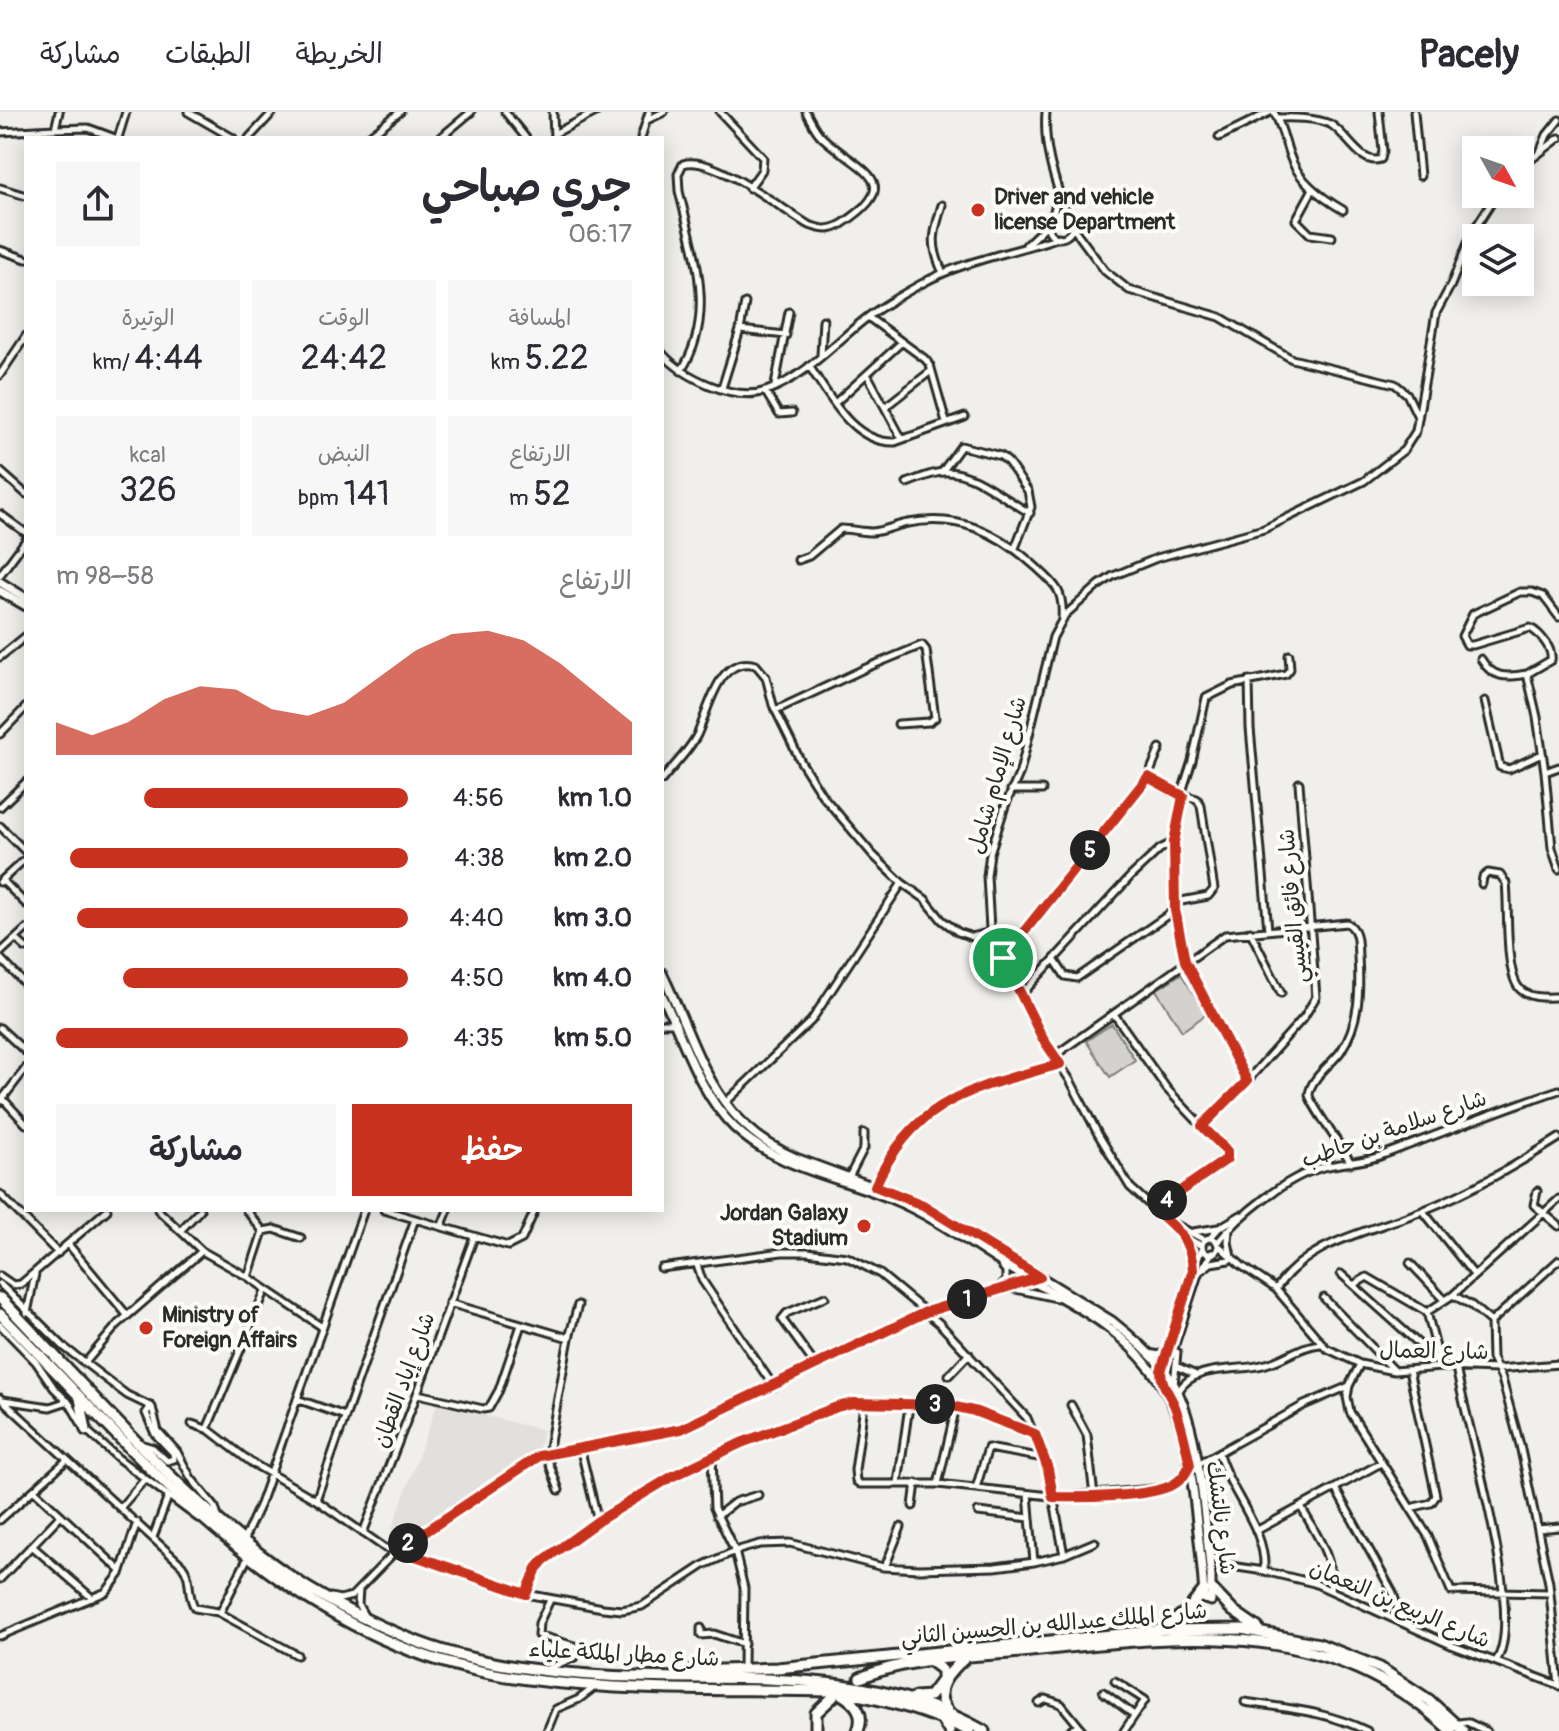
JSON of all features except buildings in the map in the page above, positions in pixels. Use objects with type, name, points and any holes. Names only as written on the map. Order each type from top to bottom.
[{"type":"highway","name":"شارع مطار الملكة علياء","points":[[0,1298],[248,1557],[284,1584],[332,1613],[408,1649],[482,1671],[589,1688],[833,1694],[903,1700],[969,1731]]},
{"type":"highway","name":"شارع مطار الملكة علياء","points":[[0,1314],[36,1356],[215,1522],[322,1595],[430,1646],[486,1661],[544,1671],[556,1668],[818,1682],[903,1700],[950,1714],[984,1731]]},
{"type":"highway","points":[[56,1356],[64,1347]]},
{"type":"highway","points":[[79,1395],[86,1430]]},
{"type":"highway","points":[[1162,1630],[1208,1590],[1265,1632]]},
{"type":"highway","name":"شارع الملك عبدالله بن الحسين الثاني","points":[[670,1676],[704,1670],[1162,1630],[1223,1628],[1265,1632],[1319,1644],[1380,1668],[1429,1700],[1456,1726]]},
{"type":"highway","name":"شارع الملك عبدالله بن الحسين الثاني","points":[[860,1678],[890,1666],[930,1661],[1160,1639],[1254,1639],[1303,1648],[1371,1675],[1456,1726]]},
{"type":"highway","points":[[950,1714],[941,1702],[941,1688],[951,1671],[965,1658]]},
{"type":"highway","points":[[903,1700],[927,1697],[937,1689],[943,1672],[930,1661]]},
{"type":"highway","points":[[816,1731],[816,1713],[833,1694],[849,1699],[858,1708],[861,1718],[858,1731]]},
{"type":"highway","points":[[940,1717],[949,1731]]},
{"type":"main road","points":[[0,582],[24,597]]},
{"type":"main road","points":[[0,591],[24,605]]},
{"type":"main road","name":"شارع نالتشك","points":[[664,978],[717,1109],[754,1143],[776,1157],[809,1171],[907,1206],[1112,1330],[1176,1390],[1191,1431],[1208,1590]]},
{"type":"main road","name":"شارع نالتشك","points":[[664,999],[724,1104],[743,1125],[776,1149],[923,1205],[1112,1321],[1147,1352],[1161,1374],[1176,1409],[1193,1465],[1209,1555],[1211,1576],[1208,1590]]},
{"type":"main road","points":[[1456,1726],[1469,1731]]},
{"type":"street","points":[[55,129],[59,112]]},
{"type":"street","points":[[118,136],[126,112]]},
{"type":"street","points":[[188,112],[230,136]]},
{"type":"street","points":[[251,136],[273,112]]},
{"type":"street","points":[[370,136],[400,112]]},
{"type":"street","points":[[442,136],[471,112]]},
{"type":"street","points":[[505,112],[524,136]]},
{"type":"street","points":[[553,112],[554,136],[596,112]]},
{"type":"street","points":[[642,136],[649,112]]},
{"type":"street","points":[[646,120],[664,112]]},
{"type":"street","points":[[720,112],[763,158],[762,170],[749,188]]},
{"type":"street","points":[[681,371],[697,335],[702,300],[679,191],[679,170],[687,162],[709,165],[807,224],[827,230],[840,226],[870,201],[875,190],[869,173],[821,136],[806,112]]},
{"type":"street","points":[[1046,112],[1048,154],[1067,216],[1080,241],[1110,277],[1129,290],[1220,317],[1292,359],[1395,384],[1407,394],[1419,418]]},
{"type":"street","points":[[1414,112],[1420,176]]},
{"type":"street","points":[[1219,137],[1274,114],[1332,125],[1367,159],[1375,161],[1381,159],[1383,151],[1381,113]]},
{"type":"street","points":[[1274,114],[1292,161],[1313,189],[1343,210]]},
{"type":"street","points":[[1539,153],[1547,135],[1559,120]]},
{"type":"street","points":[[0,132],[88,128],[111,136]]},
{"type":"street","points":[[1534,157],[1559,138]]},
{"type":"street","points":[[0,188],[24,195]]},
{"type":"street","points":[[1313,189],[1296,220],[1310,234],[1332,237]]},
{"type":"street","points":[[1026,246],[1053,216],[1058,192]]},
{"type":"street","points":[[942,205],[933,242],[943,273]]},
{"type":"street","points":[[1062,620],[1079,601],[1113,576],[1157,558],[1264,529],[1364,481],[1404,450],[1416,431],[1436,313],[1472,233],[1488,208]]},
{"type":"street","points":[[1053,216],[1067,216]]},
{"type":"street","points":[[1048,223],[1049,230],[1061,237],[1080,241]]},
{"type":"street","points":[[664,355],[681,371],[696,379],[745,393],[765,391],[809,366],[868,317],[922,283],[943,273],[1061,237],[1070,232],[1071,225]]},
{"type":"street","points":[[0,250],[24,258]]},
{"type":"street","points":[[722,388],[745,303]]},
{"type":"street","points":[[775,386],[789,312]]},
{"type":"street","points":[[868,317],[925,359],[946,422]]},
{"type":"street","points":[[821,356],[823,320]]},
{"type":"street","points":[[740,330],[786,335]]},
{"type":"street","points":[[0,375],[24,339]]},
{"type":"street","points":[[835,403],[902,342]]},
{"type":"street","points":[[809,366],[850,423],[868,437],[882,442],[902,439],[965,417]]},
{"type":"street","points":[[884,407],[931,371]]},
{"type":"street","points":[[867,374],[902,439]]},
{"type":"street","points":[[765,391],[779,414],[792,413]]},
{"type":"street","points":[[942,472],[961,446],[1001,456],[1008,462],[1028,491],[1030,513],[1015,548]]},
{"type":"street","points":[[0,471],[24,492]]},
{"type":"street","points":[[907,483],[942,472],[956,474],[980,483],[1030,513]]},
{"type":"street","points":[[0,514],[24,532]]},
{"type":"street","points":[[798,560],[809,556],[841,529],[872,532],[935,519],[961,522],[989,532],[1015,548],[1053,583],[1061,595],[1062,620]]},
{"type":"street","points":[[0,575],[24,543]]},
{"type":"street","points":[[1481,659],[1497,676],[1527,674],[1552,658],[1550,650],[1532,628],[1470,645],[1465,643],[1462,636],[1470,617],[1498,600],[1526,591],[1543,596],[1559,617]]},
{"type":"street","name":"شارع الإمام شامل","points":[[1062,620],[1053,637],[1020,772],[1011,790],[988,865],[991,932],[1043,1039],[1124,1178],[1135,1193],[1154,1209],[1187,1235],[1205,1243]]},
{"type":"street","points":[[1,656],[24,638]]},
{"type":"street","points":[[774,707],[922,645],[926,650],[935,718],[931,722],[898,724]]},
{"type":"street","points":[[1247,1081],[1185,961],[1175,910],[1174,842],[1204,701],[1212,693],[1249,680],[1286,674],[1290,669],[1289,655]]},
{"type":"street","points":[[664,777],[696,737],[710,700],[734,665],[752,663],[766,677],[774,707],[801,762],[824,799],[902,883],[925,899],[942,920],[964,935],[976,937],[991,932]]},
{"type":"street","points":[[1527,674],[1543,754],[1552,848],[1559,869]]},
{"type":"street","points":[[1249,680],[1250,728],[1268,930]]},
{"type":"street","points":[[1485,701],[1500,767],[1509,769],[1543,754]]},
{"type":"street","points":[[0,734],[24,709]]},
{"type":"street","points":[[1003,958],[1148,777],[1160,748]]},
{"type":"street","points":[[1545,772],[1559,767]]},
{"type":"street","points":[[1148,777],[1182,795],[1197,799],[1201,806],[1214,886],[1208,896],[1176,902]]},
{"type":"street","name":"شارع فائق القيسي","points":[[1202,1126],[1247,1081],[1314,1002],[1317,993],[1299,783]]},
{"type":"street","points":[[0,807],[24,784]]},
{"type":"street","points":[[1011,790],[1042,790]]},
{"type":"street","points":[[0,826],[24,850]]},
{"type":"street","points":[[1022,994],[1147,859],[1174,842]]},
{"type":"street","points":[[24,860],[1,881],[24,902]]},
{"type":"street","points":[[1482,884],[1483,877],[1488,873],[1500,875],[1506,883],[1511,961],[1518,987],[1529,995],[1559,997]]},
{"type":"street","points":[[724,1104],[811,1021],[902,883]]},
{"type":"street","points":[[1054,959],[1067,977],[1077,978],[1175,910]]},
{"type":"street","points":[[1054,1056],[1225,935],[1347,923],[1357,934],[1359,998],[1354,1022],[1342,1049],[1316,1080],[1309,1096],[1311,1104],[1334,1133],[1351,1163]]},
{"type":"street","points":[[24,931],[0,955],[24,983]]},
{"type":"street","points":[[1250,931],[1281,993]]},
{"type":"street","points":[[17,938],[24,944]]},
{"type":"street","points":[[1114,1014],[1167,1089],[1227,1151],[1227,1159],[1154,1209]]},
{"type":"street","points":[[664,1023],[676,1023]]},
{"type":"street","points":[[0,1028],[24,1050]]},
{"type":"street","points":[[875,1186],[908,1132],[940,1106],[973,1090],[1060,1064]]},
{"type":"street","points":[[24,1071],[1,1100],[24,1122]]},
{"type":"street","name":"شارع سلامة بن حاطب","points":[[1161,1374],[1205,1243],[1219,1228],[1317,1168],[1374,1158],[1559,1090]]},
{"type":"street","points":[[849,1177],[864,1148],[864,1133]]},
{"type":"street","points":[[1276,1289],[1294,1266],[1315,1251],[1423,1211],[1485,1183],[1559,1138]]},
{"type":"street","points":[[1537,1191],[1533,1204],[1559,1226]]},
{"type":"street","points":[[0,1194],[58,1253]]},
{"type":"street","points":[[1427,1312],[1453,1295],[1559,1199]]},
{"type":"street","points":[[1423,1211],[1474,1275]]},
{"type":"street","points":[[0,1276],[13,1285],[19,1285],[105,1212]]},
{"type":"street","points":[[160,1212],[202,1251],[248,1277],[322,1327]]},
{"type":"street","points":[[181,1230],[198,1212]]},
{"type":"street","points":[[248,1212],[263,1231]]},
{"type":"street","points":[[243,1540],[257,1513],[363,1212]]},
{"type":"street","points":[[391,1212],[508,1246],[519,1243],[534,1212]]},
{"type":"street","points":[[442,1225],[447,1212]]},
{"type":"street","name":"شارع سلامة بن حاطب","points":[[1161,1374],[1177,1343],[1196,1272],[1245,1213]]},
{"type":"street","points":[[316,1500],[415,1219]]},
{"type":"street","points":[[1219,1228],[1187,1235],[1196,1272],[1211,1263],[1230,1258]]},
{"type":"street","points":[[1230,1228],[1230,1258]]},
{"type":"street","points":[[263,1231],[274,1229],[301,1238]]},
{"type":"street","points":[[248,1277],[263,1231]]},
{"type":"street","name":"شارع إياد القطان","points":[[363,1533],[474,1237]]},
{"type":"street","points":[[1205,1243],[1206,1252],[1215,1248]]},
{"type":"street","points":[[1176,1390],[1197,1376],[1270,1364],[1304,1346],[1321,1344],[1276,1289],[1205,1243]]},
{"type":"street","points":[[68,1244],[127,1315]]},
{"type":"street","points":[[86,1364],[127,1315],[202,1251]]},
{"type":"street","points":[[661,1268],[782,1252],[834,1254],[869,1267],[926,1312],[1027,1418],[1044,1458],[1064,1555]]},
{"type":"street","points":[[1559,1260],[1491,1322],[1491,1354],[1520,1445],[1539,1529],[1550,1593],[1559,1686]]},
{"type":"street","points":[[993,1292],[1006,1280],[1006,1271],[999,1261]]},
{"type":"street","points":[[1410,1263],[1445,1300]]},
{"type":"street","points":[[697,1265],[702,1280],[774,1387]]},
{"type":"street","points":[[27,1313],[32,1282],[38,1270]]},
{"type":"street","points":[[1341,1274],[1440,1365]]},
{"type":"street","points":[[322,1595],[348,1598],[398,1550],[530,1461],[548,1453],[681,1429],[926,1312],[1040,1277]]},
{"type":"street","points":[[1355,1284],[1367,1277],[1427,1312],[1440,1365]]},
{"type":"street","points":[[0,1284],[64,1347],[127,1395],[151,1406],[158,1431],[177,1452],[191,1478],[215,1507],[215,1522],[169,1497],[86,1430],[68,1401],[54,1388],[36,1356],[0,1325]]},
{"type":"street","points":[[1010,1288],[1066,1301]]},
{"type":"street","points":[[207,1429],[266,1289]]},
{"type":"street","points":[[1453,1295],[1491,1322]]},
{"type":"street","points":[[816,1366],[782,1319],[787,1313],[825,1297]]},
{"type":"street","points":[[1324,1298],[1394,1371]]},
{"type":"street","points":[[449,1303],[569,1338]]},
{"type":"street","points":[[559,1490],[548,1453],[578,1305]]},
{"type":"street","points":[[417,1394],[489,1408],[499,1390],[521,1325]]},
{"type":"street","points":[[1176,1390],[1177,1343]]},
{"type":"street","name":"شارع العمال","points":[[1321,1344],[1360,1364],[1394,1371],[1440,1365],[1498,1369],[1559,1366]]},
{"type":"street","points":[[1147,1352],[1159,1355],[1170,1348]]},
{"type":"street","points":[[949,1375],[969,1354]]},
{"type":"street","points":[[1360,1364],[1349,1386],[1347,1397],[1350,1412],[1438,1554],[1451,1591],[1550,1593]]},
{"type":"street","points":[[1176,1366],[1197,1376]]},
{"type":"street","points":[[1456,1367],[1505,1592],[1503,1648],[1496,1661]]},
{"type":"street","points":[[1409,1370],[1436,1496],[1431,1503],[1410,1508]]},
{"type":"street","points":[[864,1405],[855,1466],[856,1481],[863,1485],[938,1484],[1053,1497],[1094,1496],[1166,1488],[1178,1482],[1193,1465],[1219,1454],[1316,1399],[1349,1386]]},
{"type":"street","points":[[1,1399],[50,1407],[68,1401]]},
{"type":"street","points":[[1,1399],[187,1571],[193,1606],[201,1611],[220,1613],[297,1655]]},
{"type":"street","points":[[297,1399],[345,1416]]},
{"type":"street","points":[[526,1594],[537,1568],[544,1560],[655,1485],[712,1456],[820,1412],[853,1403],[909,1406],[926,1403],[956,1407],[1035,1434]]},
{"type":"street","points":[[1071,1405],[1087,1435],[1094,1496]]},
{"type":"street","points":[[141,1444],[153,1448],[169,1462],[175,1457],[148,1423],[146,1413],[151,1406]]},
{"type":"street","points":[[898,1483],[909,1406]]},
{"type":"street","points":[[938,1484],[956,1407]]},
{"type":"street","points":[[192,1424],[207,1429],[385,1548],[526,1594],[613,1609],[636,1608],[658,1598],[693,1571],[735,1551],[760,1544],[790,1543],[885,1567],[919,1569],[1034,1562],[1064,1555],[1095,1542]]},
{"type":"street","points":[[580,1447],[598,1521]]},
{"type":"street","points":[[976,1488],[988,1448],[1044,1458]]},
{"type":"street","points":[[1219,1454],[1256,1531],[1264,1571]]},
{"type":"street","points":[[712,1456],[713,1505],[735,1551],[745,1590],[743,1669]]},
{"type":"street","points":[[0,1520],[67,1460]]},
{"type":"street","points":[[1256,1531],[1381,1463]]},
{"type":"street","points":[[120,1508],[145,1479]]},
{"type":"street","points":[[913,1506],[916,1483]]},
{"type":"street","points":[[1335,1488],[1393,1593],[1402,1622]]},
{"type":"street","points":[[34,1490],[121,1571]]},
{"type":"street","points":[[1028,1494],[1034,1562]]},
{"type":"street","points":[[717,1516],[735,1502],[758,1495]]},
{"type":"street","points":[[153,1537],[169,1497]]},
{"type":"street","points":[[1301,1507],[1327,1557],[1333,1577],[1330,1589]]},
{"type":"street","points":[[978,1512],[1030,1518]]},
{"type":"street","points":[[0,1579],[61,1515]]},
{"type":"street","points":[[0,1636],[106,1592],[121,1571],[137,1522]]},
{"type":"street","points":[[885,1567],[901,1527]]},
{"type":"street","points":[[1539,1529],[1559,1527]]},
{"type":"street","points":[[32,1546],[92,1598]]},
{"type":"street","name":"شارع الربيع بن النعمان","points":[[1209,1555],[1224,1565],[1264,1571],[1330,1589],[1451,1645],[1559,1686]]},
{"type":"street","points":[[220,1613],[248,1557]]},
{"type":"street","points":[[1211,1576],[1224,1565]]},
{"type":"street","points":[[360,1588],[358,1605],[365,1617]]},
{"type":"street","points":[[550,1600],[539,1623],[538,1635],[579,1650],[575,1657],[556,1668]]},
{"type":"street","points":[[701,1628],[701,1635],[714,1634],[744,1644]]},
{"type":"street","points":[[1115,1681],[1144,1699],[1124,1731]]},
{"type":"street","points":[[547,1731],[554,1711],[589,1688]]},
{"type":"street","points":[[1103,1692],[1135,1715]]},
{"type":"street","points":[[1039,1703],[1046,1699],[1058,1701],[1083,1731]]},
{"type":"street","points":[[1245,1702],[1312,1710],[1367,1731]]},
{"type":"street","points":[[1456,1726],[1467,1722],[1486,1731]]},
{"type":"street","points":[[1070,1731],[1078,1725]]},
{"type":"shaded area","points":[[1181,974],[1207,1014],[1182,1031],[1156,990]]},
{"type":"shaded area","points":[[1112,1024],[1135,1060],[1110,1077],[1086,1041]]},
{"type":"shaded area","points":[[437,1404],[543,1430],[539,1448],[392,1548],[387,1543]]},
{"type":"place","name":"Driver and vehicle license Department","points":[[978,210]]},
{"type":"place","name":"Jordan Galaxy Stadium","points":[[864,1226]]},
{"type":"place","name":"Ministry of Foreign Affairs","points":[[146,1328]]},
{"type":"route","points":[[1148,777],[1183,796],[1174,842],[1175,910],[1185,961],[1247,1081],[1202,1126],[1227,1151],[1227,1159],[1154,1209],[1185,1237],[1192,1257],[1193,1270],[1161,1371],[1161,1382],[1176,1409],[1190,1465],[1178,1482],[1166,1488],[1142,1492],[1053,1497],[1048,1469],[1035,1434],[968,1409],[926,1403],[909,1406],[853,1403],[810,1415],[741,1443],[647,1490],[544,1560],[537,1568],[526,1594],[398,1550],[539,1456],[665,1434],[696,1424],[926,1312],[1040,1277],[923,1205],[875,1186],[908,1132],[940,1106],[973,1090],[1060,1064],[1043,1039],[1003,958],[1148,777]]}]
